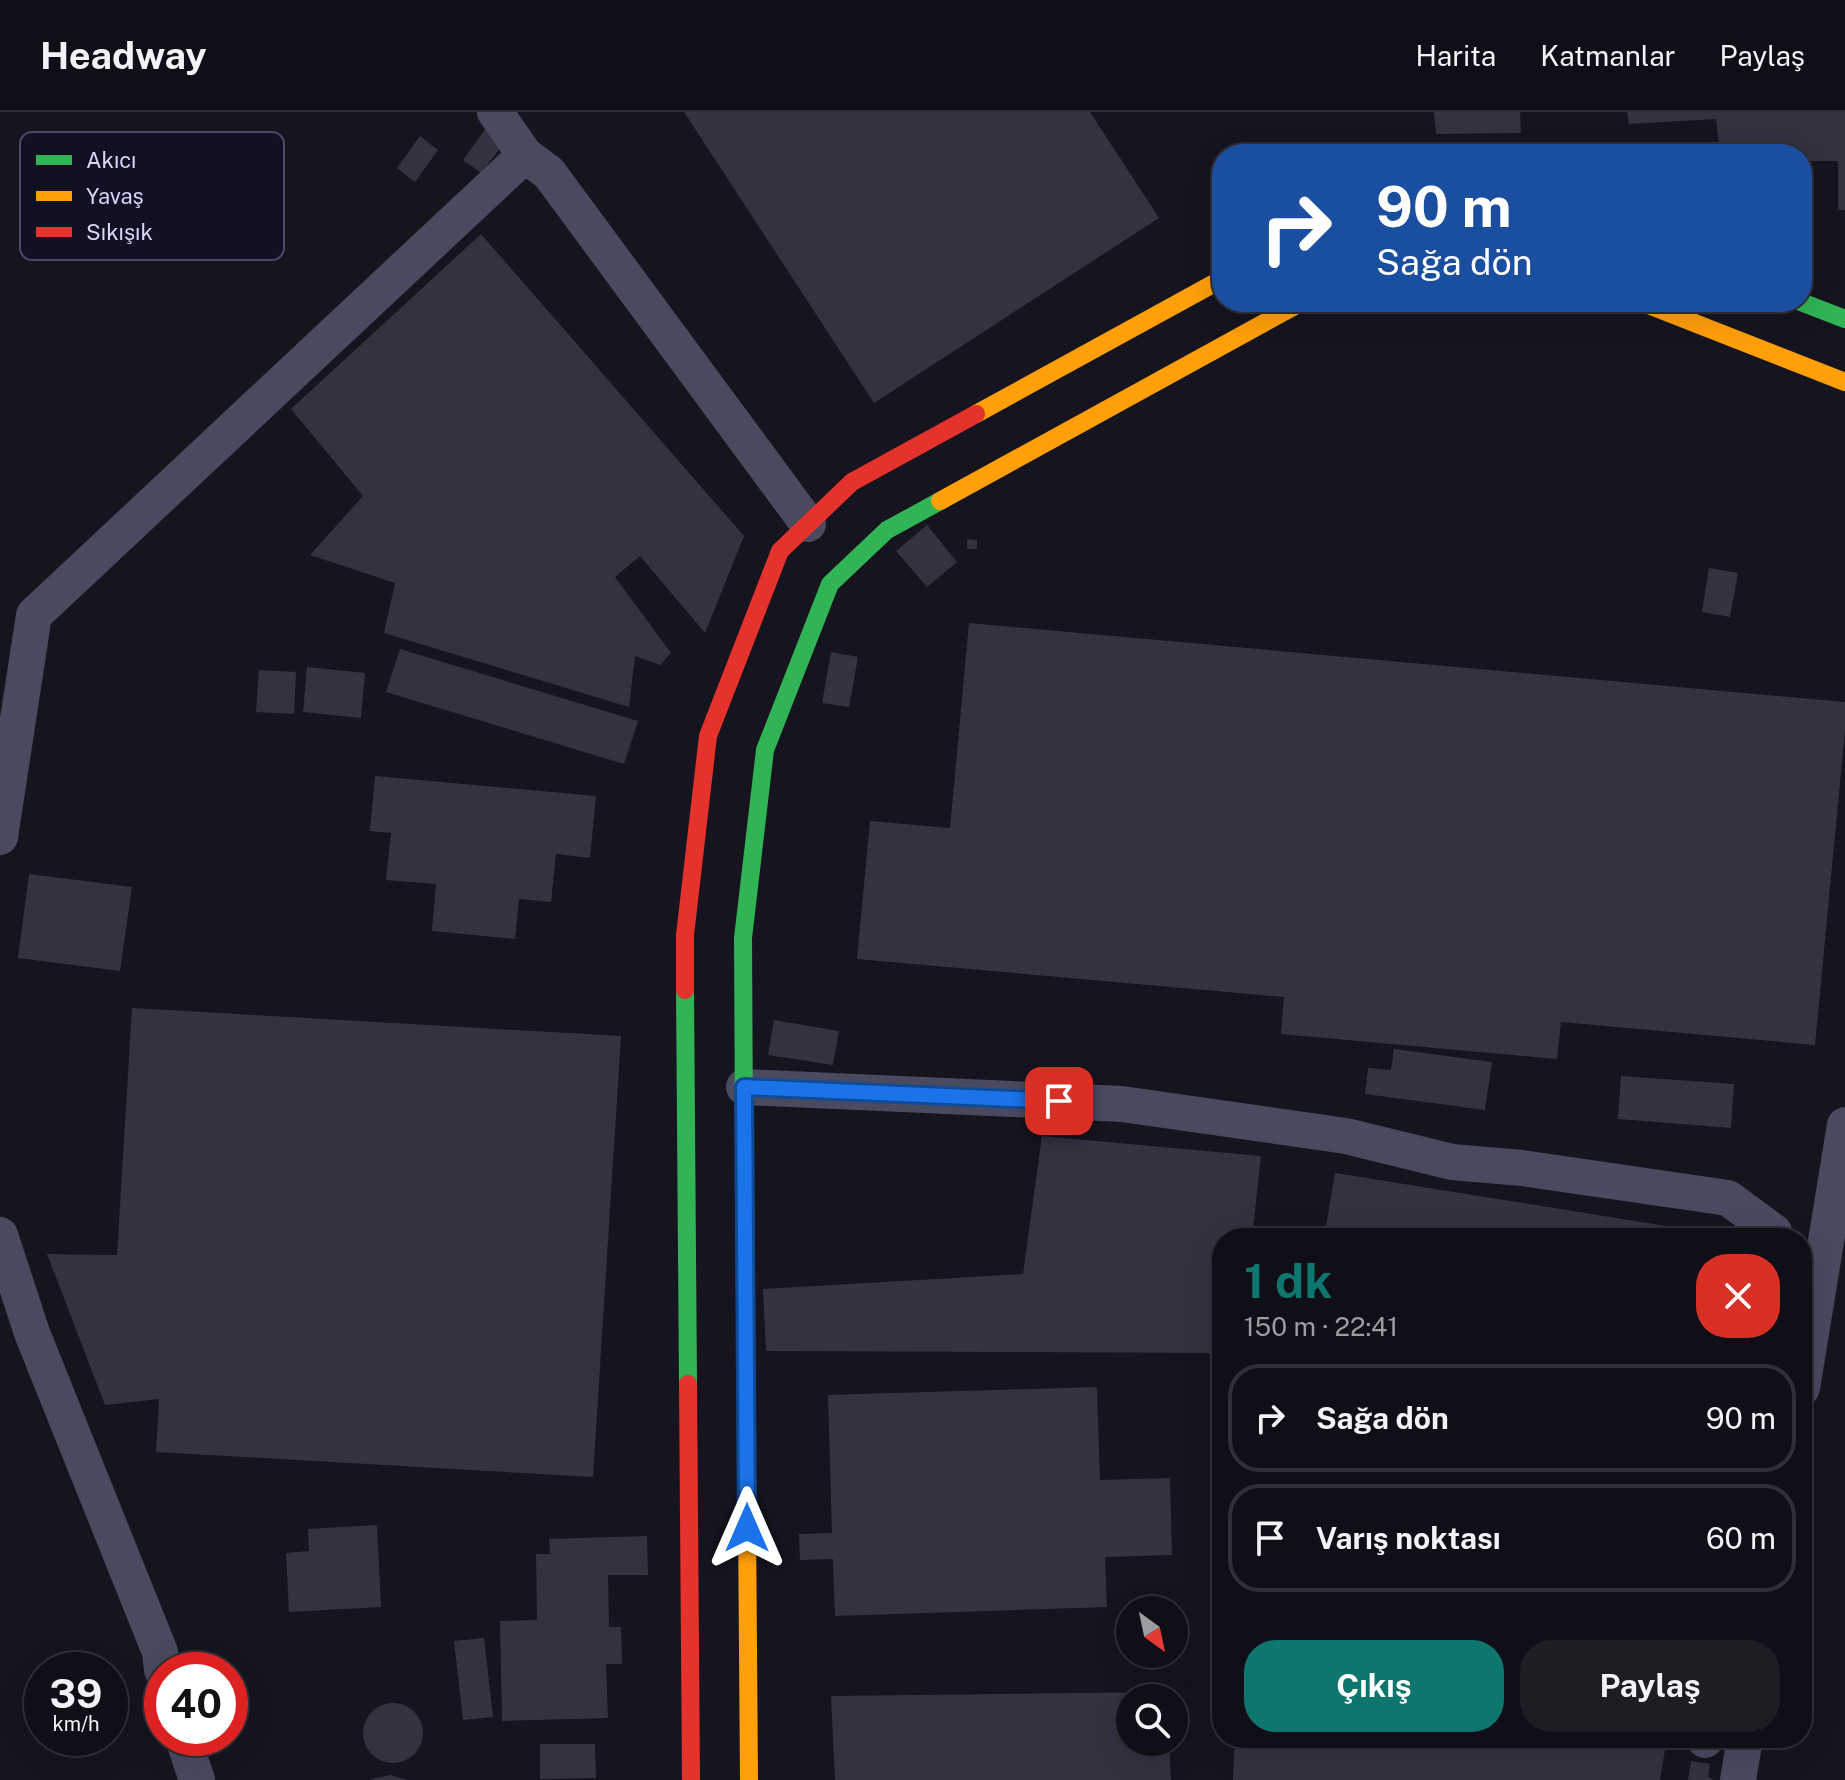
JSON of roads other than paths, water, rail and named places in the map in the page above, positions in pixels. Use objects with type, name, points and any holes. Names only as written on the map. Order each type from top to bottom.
[{"type":"street","points":[[495,112],[525,155],[549,173],[808,524]]},
{"type":"street","points":[[0,837],[34,615],[525,155]]},
{"type":"street","points":[[691,1780],[685,935],[708,736],[780,551],[852,482],[1212,284]]},
{"type":"street","points":[[1812,306],[1845,319]]},
{"type":"street","points":[[749,1780],[743,938],[765,750],[830,584],[887,530],[1284,312]]},
{"type":"street","points":[[1666,312],[1845,382]]},
{"type":"street","points":[[744,1087],[1122,1104],[1346,1136],[1452,1162],[1522,1168],[1728,1198],[1769,1228]]},
{"type":"street","points":[[1812,1327],[1845,1125]]},
{"type":"street","points":[[0,1235],[32,1333],[160,1652]]},
{"type":"street","points":[[1738,1780],[1743,1748]]},
{"type":"street","points":[[189,1756],[197,1780]]}]
